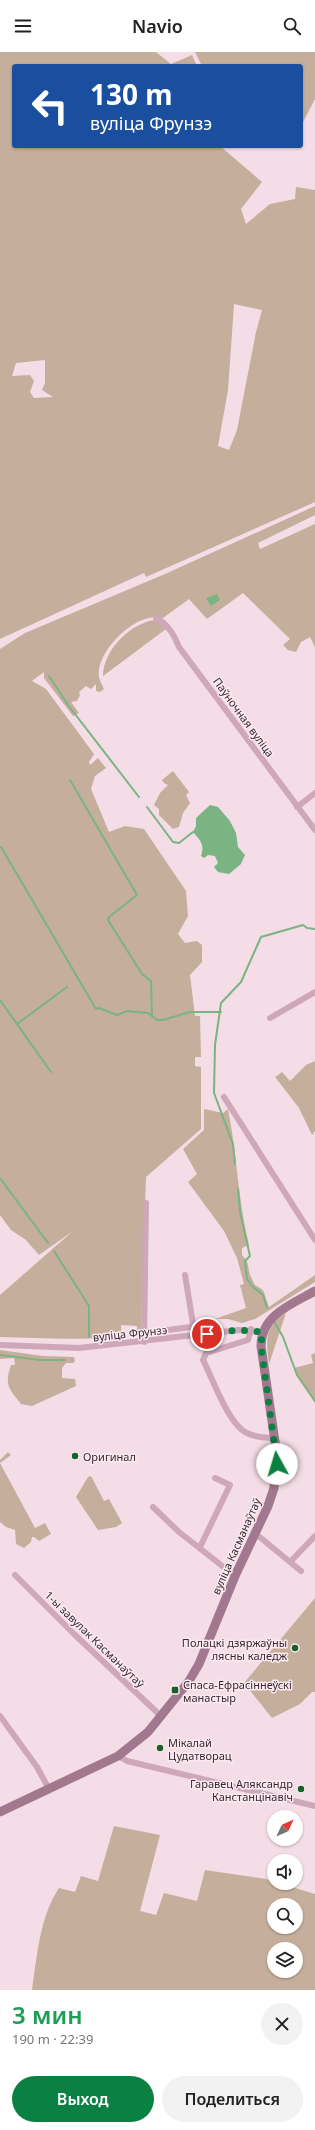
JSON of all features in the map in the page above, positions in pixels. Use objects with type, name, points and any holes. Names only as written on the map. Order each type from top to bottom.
[{"type":"main road","points":[[262,1332],[266,1324],[278,1312],[315,1290]]},
{"type":"main road","name":"вуліца Касманаўтаў","points":[[0,1812],[118,1756],[148,1732],[162,1717],[181,1694],[199,1664],[235,1576],[268,1506],[277,1472],[277,1455],[261,1346],[262,1332]]},
{"type":"street","name":"Паўночная вуліца","points":[[156,618],[162,622],[174,636],[179,647],[315,830]]},
{"type":"street","points":[[297,806],[315,793]]},
{"type":"street","points":[[270,1018],[315,992]]},
{"type":"street","points":[[224,1097],[315,1240]]},
{"type":"street","points":[[144,1342],[146,1203]]},
{"type":"street","points":[[144,1333],[192,1327],[193,1324],[185,1275]]},
{"type":"street","points":[[251,1329],[248,1340],[206,1353],[203,1360],[237,1426],[247,1434],[274,1438]]},
{"type":"street","name":"вуліца Фрунзэ","points":[[0,1345],[79,1348],[251,1329],[262,1332]]},
{"type":"street","points":[[200,1547],[230,1485],[215,1478]]},
{"type":"street","points":[[153,1507],[179,1532],[235,1576]]},
{"type":"street","points":[[256,1534],[291,1561],[301,1571]]},
{"type":"street","points":[[291,1561],[315,1536]]},
{"type":"street","name":"1-ы завулак Касманаўтаў","points":[[15,1575],[74,1634],[162,1717]]},
{"type":"street","points":[[0,1716],[37,1767],[49,1789]]},
{"type":"street","points":[[118,1756],[127,1761],[315,1806]]},
{"type":"shaded area","points":[[0,52],[156,52],[171,64],[12,64],[12,148],[222,148],[262,182],[241,209],[246,224],[270,204],[295,199],[296,187],[315,190],[315,502],[146,577],[144,573],[0,639]],"holes":[[[234,304],[262,310],[256,332],[237,430],[229,450],[218,446],[228,390]],[[45,360],[45,383],[42,390],[53,397],[34,398],[30,392],[34,381],[30,375],[12,376],[16,363]]]},
{"type":"shaded area","points":[[195,52],[315,52],[315,99],[303,122],[303,64],[201,64]]},
{"type":"shaded area","points":[[192,55],[196,64],[171,64]]},
{"type":"shaded area","points":[[315,506],[315,515],[258,543],[260,549],[315,524],[315,647],[310,637],[301,642],[296,652],[288,650],[283,645],[290,639],[243,593],[207,619],[189,599],[163,618],[153,617],[141,620],[120,635],[104,656],[100,667],[99,677],[104,689],[100,692],[96,691],[96,684],[91,689],[86,686],[79,692],[80,695],[77,701],[71,702],[79,713],[73,716],[44,678],[44,672],[32,681],[46,689],[94,754],[89,762],[90,765],[98,758],[106,768],[95,776],[91,789],[109,832],[125,826],[144,829],[186,891],[188,916],[178,934],[185,943],[197,941],[202,945],[202,962],[190,975],[195,1016],[200,1016],[201,1057],[195,1057],[195,1066],[201,1067],[201,1129],[146,1177],[141,1332],[137,1332],[137,1326],[121,1325],[121,1336],[106,1338],[61,1339],[0,1337],[0,1295],[73,1231],[39,1255],[26,1240],[11,1230],[0,1215],[0,649],[25,633],[165,574]]},
{"type":"shaded area","points":[[217,594],[220,600],[211,606],[206,598]]},
{"type":"shaded area","points":[[155,620],[160,622],[166,629],[103,676],[104,667],[108,657],[120,640],[136,626]]},
{"type":"shaded area","points":[[173,771],[189,792],[186,795],[190,803],[183,813],[179,827],[173,829],[159,815],[159,809],[154,805],[160,793],[168,785],[162,780]]},
{"type":"shaded area","points":[[210,805],[218,807],[230,821],[236,833],[238,847],[245,855],[241,864],[229,874],[218,872],[214,867],[218,863],[215,856],[208,855],[204,858],[201,856],[202,845],[200,840],[193,832],[196,826],[196,818]]},
{"type":"shaded area","points":[[315,1061],[315,1131],[312,1135],[299,1108],[275,1077],[282,1072],[290,1081],[306,1065]]},
{"type":"shaded area","points":[[204,1109],[223,1113],[228,1109],[234,1143],[242,1212],[249,1245],[242,1248],[242,1255],[247,1261],[250,1275],[255,1285],[263,1290],[269,1307],[315,1275],[315,1282],[255,1319],[242,1323],[228,1319],[215,1319],[246,1308],[240,1285],[244,1284],[237,1258],[224,1231],[188,1182],[197,1174],[183,1149],[204,1130]]},
{"type":"shaded area","points":[[286,1313],[269,1364],[267,1341],[270,1329],[279,1318]]},
{"type":"shaded area","points":[[0,1350],[43,1356],[74,1357],[75,1361],[73,1363],[66,1363],[62,1368],[62,1378],[75,1379],[76,1386],[32,1406],[21,1404],[11,1390],[8,1382],[11,1365],[15,1365],[14,1358],[0,1359]]},
{"type":"shaded area","points":[[315,1353],[315,1403],[296,1375],[294,1368],[313,1363],[311,1355]]},
{"type":"shaded area","points":[[8,1452],[11,1455],[0,1463],[0,1460]]},
{"type":"shaded area","points":[[0,1463],[35,1528],[45,1523],[51,1534],[39,1541],[32,1537],[31,1542],[24,1548],[16,1544],[15,1530],[6,1527],[0,1522]]},
{"type":"shaded area","points":[[91,1476],[104,1501],[109,1499],[122,1523],[116,1527],[98,1530],[76,1497],[88,1477]]},
{"type":"shaded area","points":[[315,1598],[315,1692],[312,1692],[300,1704],[272,1718],[244,1683]]},
{"type":"shaded area","points":[[114,1826],[160,1835],[140,1911],[156,1915],[164,1893],[197,1901],[205,1870],[267,1879],[267,1890],[302,1890],[315,1894],[315,1990],[32,1990],[40,1937],[47,1911],[59,1888],[75,1892],[81,1876],[98,1881]]},
{"type":"waterway","points":[[49,676],[68,705],[139,797]]},
{"type":"waterway","points":[[70,780],[137,895],[109,917],[108,920],[142,974],[151,981],[152,1015]]},
{"type":"waterway","points":[[147,807],[173,842],[179,843],[193,832]]},
{"type":"waterway","points":[[1,847],[96,1009],[99,1008],[117,1015],[127,1011],[148,1013],[157,1020],[163,1020],[190,1012],[221,1012]]},
{"type":"waterway","points":[[235,1164],[233,1144],[214,1093],[215,1045],[221,1003],[241,982],[261,937],[303,925],[307,928],[315,929]]},
{"type":"waterway","points":[[17,1024],[67,987]]},
{"type":"waterway","points":[[0,1000],[51,1072]]},
{"type":"waterway","points":[[0,1178],[48,1243]]},
{"type":"waterway","points":[[238,1189],[240,1212],[250,1256],[245,1261],[247,1279],[252,1286],[263,1295],[267,1308]]},
{"type":"waterway","points":[[54,1251],[89,1306],[89,1337]]},
{"type":"waterway","points":[[275,1323],[283,1337],[297,1375],[315,1401]]},
{"type":"waterway","points":[[0,1355],[40,1360],[65,1360]]},
{"type":"place","name":"Оригинал","points":[[75,1456]]},
{"type":"place","name":"Полацкі дзяржаўны лясны каледж","points":[[295,1648]]},
{"type":"place","name":"Спаса-Ефрасіннеўскі манастыр","points":[[175,1690]]},
{"type":"place","name":"Мікалай Цудатворац","points":[[160,1748]]},
{"type":"place","name":"Гаравец Аляксандр Канстанцінавіч","points":[[301,1789]]},
{"type":"route","points":[[207,1334],[251,1329],[262,1332],[261,1346],[277,1455],[277,1464]]}]
